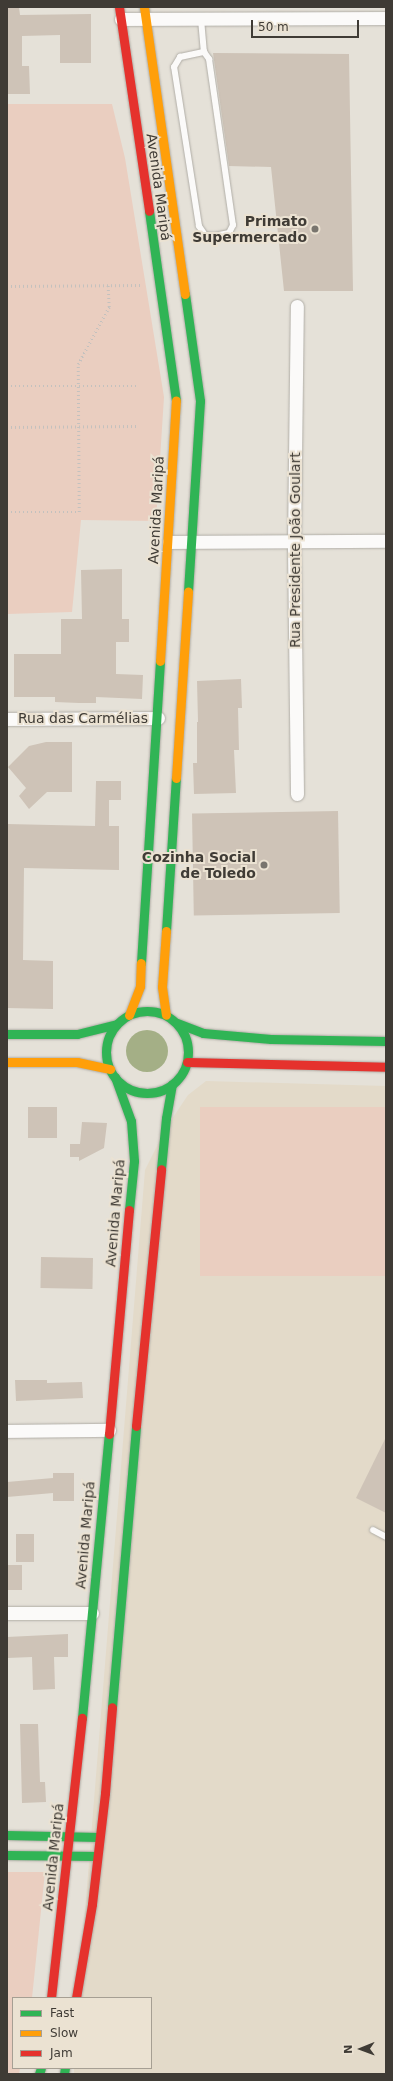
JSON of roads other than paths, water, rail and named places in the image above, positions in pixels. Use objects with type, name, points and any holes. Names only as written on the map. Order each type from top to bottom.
[{"type":"main road","name":"Avenida Maripá","points":[[120,13],[176,401],[152,821],[140,986],[129,1015]]},
{"type":"main road","name":"Avenida Maripá","points":[[145,13],[200,401],[189,542],[162,988],[166,1014]]},
{"type":"main road","points":[[154,787],[162,796],[168,796],[175,789]]},
{"type":"main road","points":[[152,821],[160,814],[167,814],[173,822]]},
{"type":"main road","points":[[141,1011],[154,1011],[166,1014],[177,1023],[185,1035],[188,1048],[187,1062],[182,1075],[172,1085],[160,1091],[148,1093],[135,1091],[124,1086],[115,1077],[110,1069],[107,1057],[107,1045],[110,1034],[117,1024],[129,1015],[141,1011]]},
{"type":"main road","points":[[177,1023],[203,1033],[263,1038],[386,1041]]},
{"type":"main road","points":[[7,1034],[77,1034],[117,1024]]},
{"type":"main road","points":[[7,1062],[77,1062],[110,1069]]},
{"type":"main road","points":[[187,1062],[386,1067]]},
{"type":"main road","name":"Avenida Maripá","points":[[51,1997],[70,1835],[134,1161],[131,1121],[115,1077]]},
{"type":"main road","points":[[76,1997],[92,1904],[105,1793],[125,1540],[166,1118],[172,1085]]},
{"type":"main road","points":[[7,1835],[100,1836]]},
{"type":"main road","points":[[7,1855],[97,1856]]},
{"type":"street","points":[[120,13],[145,13],[201,19],[386,18]]},
{"type":"street","name":"Rua Presidente João Goulart","points":[[297,306],[294,541],[297,794]]},
{"type":"street","points":[[169,542],[386,541]]},
{"type":"street","name":"Rua das Carmélias","points":[[7,719],[158,718]]},
{"type":"street","points":[[7,1431],[109,1430]]},
{"type":"street","points":[[7,1613],[92,1613]]},
{"type":"lane","points":[[201,19],[204,52],[209,59],[233,225],[229,233],[214,236],[205,235],[198,226],[174,67],[180,57],[204,52]]},
{"type":"lane","points":[[373,1530],[386,1537]]},
{"type":"place","name":"Primato Supermercado","points":[[315,229]]},
{"type":"place","name":"Cozinha Social de Toledo","points":[[264,865]]}]
